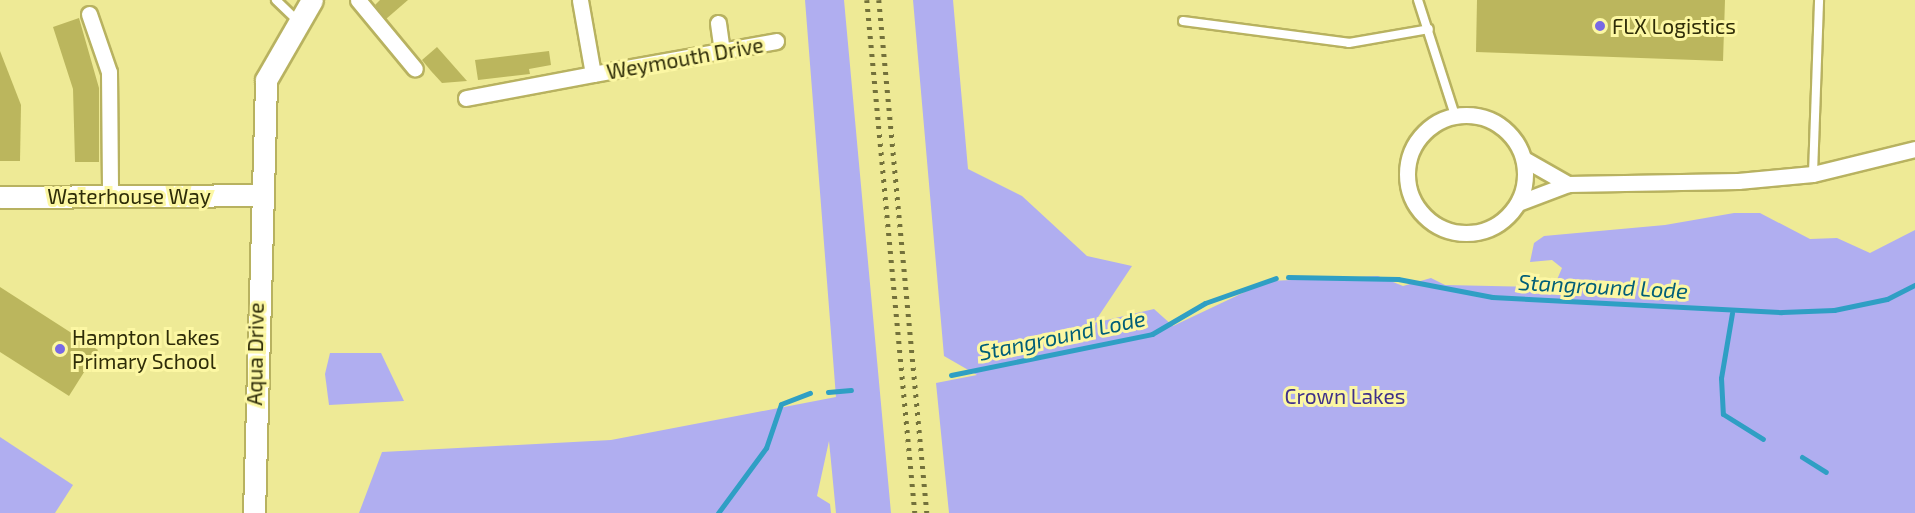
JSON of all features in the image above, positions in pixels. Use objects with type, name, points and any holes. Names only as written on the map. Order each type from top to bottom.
[{"type":"street","name":"Aqua Drive","points":[[254,513],[259,195],[266,80],[297,20],[312,0]]},
{"type":"street","points":[[358,0],[415,69]]},
{"type":"street","name":"Weymouth Drive","points":[[580,0],[593,74]]},
{"type":"street","points":[[89,14],[109,72],[110,196]]},
{"type":"street","points":[[718,23],[722,51]]},
{"type":"street","name":"Weymouth Drive","points":[[466,98],[776,41]]},
{"type":"street","points":[[1455,115],[1485,117],[1510,133],[1524,159],[1526,182],[1518,203],[1498,224],[1470,234],[1440,228],[1417,209],[1406,181],[1410,152],[1428,128],[1455,115]]},
{"type":"street","points":[[1518,203],[1568,184],[1738,181],[1814,174],[1915,148]]},
{"type":"street","points":[[1524,159],[1568,184]]},
{"type":"street","name":"Waterhouse Way","points":[[0,197],[259,195]]},
{"type":"lane","points":[[276,0],[297,20]]},
{"type":"lane","points":[[1418,0],[1455,115]]},
{"type":"lane","points":[[1814,174],[1819,0]]},
{"type":"lane","points":[[1183,21],[1349,43],[1429,29]]},
{"type":"green space","points":[[805,0],[844,0],[891,513],[836,513],[829,441],[817,496],[830,504],[831,513],[359,513],[382,452],[611,440],[836,397]]},
{"type":"green space","name":"Crown Lakes","points":[[913,0],[953,0],[968,169],[1022,196],[1087,256],[1132,266],[1094,323],[1154,309],[1173,326],[1268,281],[1378,276],[1403,286],[1431,278],[1445,285],[1539,287],[1556,282],[1562,268],[1552,260],[1530,262],[1534,243],[1544,236],[1665,225],[1734,213],[1760,213],[1810,239],[1837,238],[1870,253],[1915,230],[1915,513],[949,513],[936,383],[977,375],[944,356]]},
{"type":"green space","points":[[330,353],[381,353],[404,401],[329,405],[325,374]]},
{"type":"green space","points":[[0,437],[73,485],[55,513],[0,513]]},
{"type":"building","points":[[380,0],[408,0],[386,19],[375,5]]},
{"type":"building","name":"FLX Logistics","points":[[1477,0],[1725,0],[1723,61],[1476,52]]},
{"type":"building","points":[[79,18],[99,88],[99,162],[75,162],[73,89],[53,27]]},
{"type":"building","points":[[437,47],[467,81],[442,83],[431,71],[422,60]]},
{"type":"building","points":[[0,51],[21,105],[20,161],[0,161]]},
{"type":"building","points":[[549,51],[551,65],[529,69],[530,74],[478,80],[475,60]]},
{"type":"building","points":[[0,287],[98,350],[69,396],[0,352]]},
{"type":"waterway","name":"Stanground Lode","points":[[1288,277],[1398,279],[1492,297],[1782,312],[1834,310],[1887,299],[1915,285]]},
{"type":"waterway","name":"Stanground Lode","points":[[951,375],[1152,334],[1205,303],[1276,278]]},
{"type":"waterway","points":[[1732,313],[1721,378],[1723,414],[1763,439]]},
{"type":"waterway","points":[[828,392],[851,390]]},
{"type":"waterway","name":"Stanground Lode","points":[[718,513],[766,448],[781,404],[810,393]]},
{"type":"waterway","points":[[1802,457],[1826,472]]},
{"type":"railway","points":[[867,0],[915,513]]},
{"type":"railway","points":[[879,0],[927,513]]},
{"type":"place","name":"FLX Logistics","points":[[1600,26]]},
{"type":"place","name":"Hampton Lakes Primary School","points":[[60,349]]}]
